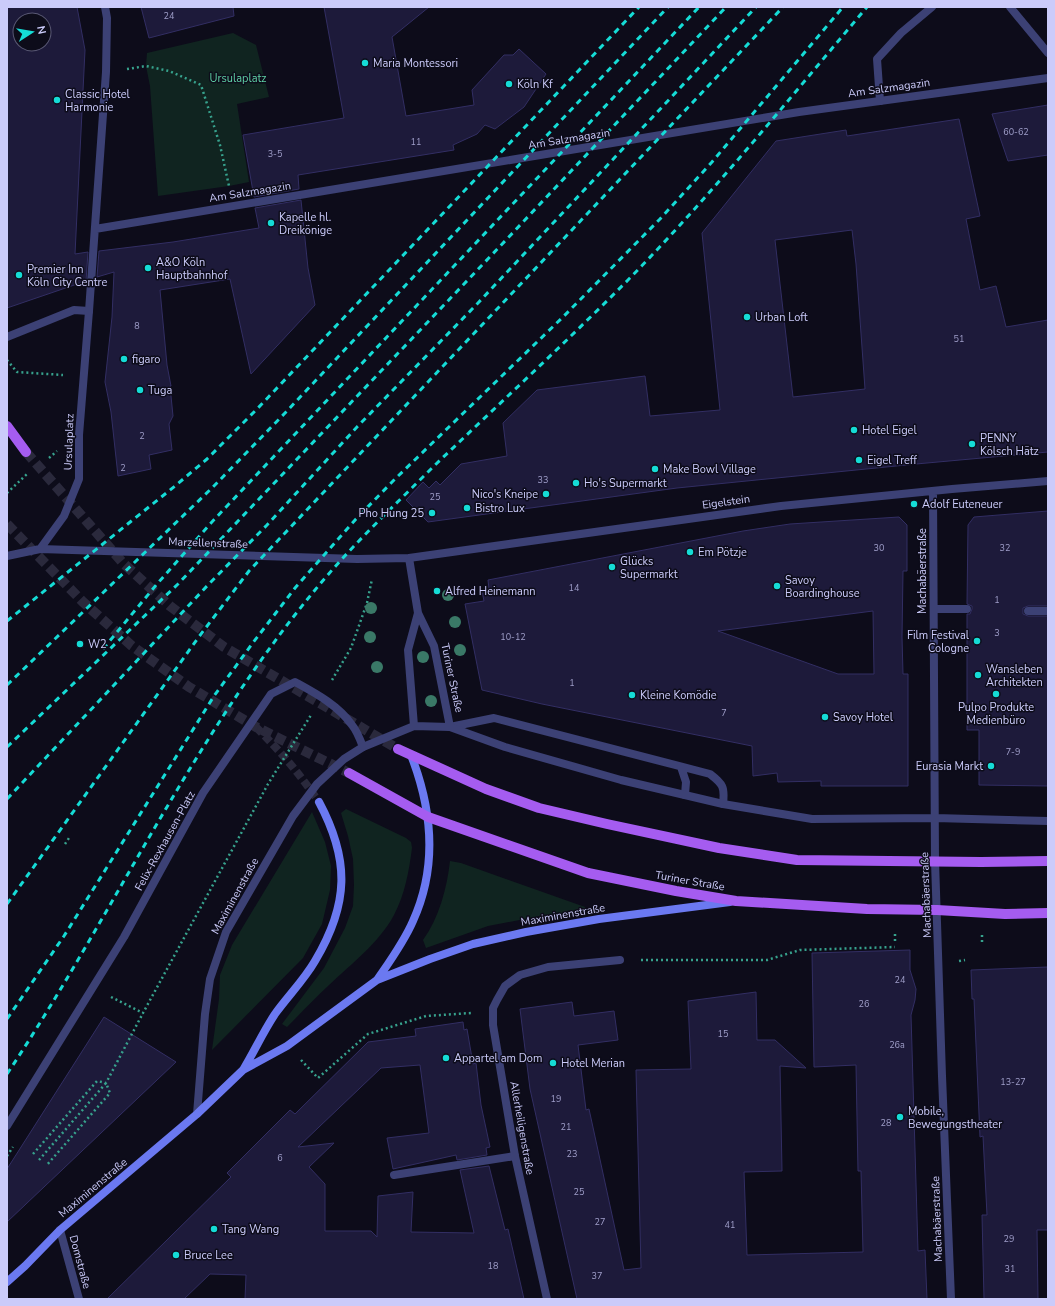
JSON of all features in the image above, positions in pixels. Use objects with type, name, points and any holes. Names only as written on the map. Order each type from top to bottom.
[{"type":"main road","points":[[7,426],[26,452]]},
{"type":"main road","points":[[398,749],[486,789],[539,808],[719,848],[796,860],[1048,861]]},
{"type":"main road","name":"Maximinenstraße","points":[[377,980],[414,920],[429,872],[430,846],[428,817],[419,776],[410,755]]},
{"type":"main road","name":"Turiner Straße","points":[[349,773],[428,817],[588,873],[736,901],[867,909],[1048,914]]},
{"type":"main road","name":"Maximinenstraße","points":[[243,1070],[275,1015],[315,962],[330,934],[338,908],[342,886],[341,862],[336,840],[319,802]]},
{"type":"main road","name":"Maximinenstraße","points":[[7,1282],[60,1230],[197,1114],[243,1070],[287,1046],[377,980],[473,944],[526,932],[599,919],[736,901]]},
{"type":"street","name":"Ursulaplatz","points":[[40,550],[64,516],[78,479],[79,435],[106,72],[107,18],[105,7]]},
{"type":"street","points":[[880,101],[877,59],[901,33],[932,7]]},
{"type":"street","points":[[1010,7],[1048,53]]},
{"type":"street","name":"Am Salzmagazin","points":[[95,229],[799,112],[1048,78]]},
{"type":"street","points":[[7,337],[74,310],[89,311]]},
{"type":"street","name":"Eigelstein","points":[[409,558],[781,506],[1048,481]]},
{"type":"street","name":"Machabäerstraße","points":[[933,491],[935,861],[951,1299]]},
{"type":"street","name":"Marzellenstraße","points":[[7,556],[40,550],[376,559],[409,558]]},
{"type":"street","name":"Turiner Straße","points":[[409,558],[418,613],[434,646],[450,727]]},
{"type":"street","points":[[934,609],[967,609]]},
{"type":"street","points":[[1028,611],[1048,611]]},
{"type":"street","name":"Turiner Straße","points":[[414,726],[408,650],[418,613]]},
{"type":"street","name":"Felix-Rexhausen-Platz","points":[[86,997],[124,937],[203,794],[270,694],[295,682],[335,707],[352,725],[363,747]]},
{"type":"street","points":[[450,727],[494,718],[710,774],[720,782],[725,792],[723,804]]},
{"type":"street","name":"Turiner Straße","points":[[363,747],[414,726],[450,727],[505,747],[621,780],[723,804],[812,819],[935,818],[1048,821]]},
{"type":"street","name":"Maximinenstraße","points":[[197,1114],[205,1014],[210,979],[226,932],[298,809],[317,784],[344,759],[363,747]]},
{"type":"street","points":[[681,767],[686,782],[685,795]]},
{"type":"street","name":"Allerheiligenstraße","points":[[547,1299],[514,1156],[493,1025],[493,1008],[505,986],[520,975],[548,967],[620,960]]},
{"type":"street","points":[[7,1126],[86,997]]},
{"type":"street","points":[[394,1175],[514,1156]]},
{"type":"street","name":"Domstraße","points":[[60,1230],[79,1299]]},
{"type":"path","points":[[106,72],[146,66],[169,71],[201,85],[220,145],[228,179],[229,191],[244,205]]},
{"type":"path","points":[[7,360],[17,372],[70,376],[84,374]]},
{"type":"path","points":[[39,1160],[106,1083],[268,784],[322,698],[351,648],[367,603],[376,559]]},
{"type":"path","points":[[65,844],[69,838]]},
{"type":"path","points":[[620,960],[767,960],[800,950],[895,947]]},
{"type":"path","points":[[86,997],[100,992],[143,1013]]},
{"type":"path","points":[[287,1046],[318,1078],[368,1034],[426,1016],[476,1013],[493,1008]]},
{"type":"path","points":[[33,1154],[97,1081],[106,1083]]},
{"type":"path","points":[[46,1166],[110,1093],[106,1083]]},
{"type":"green space","points":[[233,33],[256,45],[269,97],[237,104],[249,182],[158,196],[150,86],[146,66],[147,53]]},
{"type":"green space","points":[[346,809],[406,838],[411,842],[411,857],[404,891],[394,915],[381,935],[287,1027],[282,1024],[324,968],[345,928],[353,906],[353,859],[341,813]]},
{"type":"green space","points":[[312,812],[325,842],[331,866],[330,890],[322,924],[303,958],[212,1050],[219,999],[220,975],[232,945]]},
{"type":"green space","points":[[450,861],[461,863],[585,907],[587,911],[583,914],[540,916],[488,926],[426,948],[423,940],[438,912],[447,882]]},
{"type":"building","points":[[7,7],[77,7],[85,50],[75,254],[88,252],[86,281],[7,308]]},
{"type":"building","points":[[141,7],[233,7],[234,16],[149,38]]},
{"type":"building","points":[[324,7],[429,7],[392,37],[406,116],[474,105],[472,90],[504,55],[513,55],[519,49],[546,74],[524,107],[495,129],[485,125],[477,134],[453,145],[454,150],[298,175],[299,189],[254,197],[243,135],[344,118]]},
{"type":"building","points":[[1048,105],[1048,155],[1008,161],[992,114]]},
{"type":"building","points":[[959,119],[980,216],[966,219],[980,290],[996,286],[1006,327],[1048,320],[1048,452],[677,488],[428,522],[406,500],[423,482],[429,488],[436,481],[440,485],[461,464],[507,456],[503,423],[537,390],[645,376],[650,416],[720,410],[702,233],[776,141],[846,130],[847,136]],"holes":[[[852,230],[856,264],[865,389],[793,397],[775,240]]]},
{"type":"building","points":[[301,200],[308,268],[315,305],[251,374],[230,279],[160,290],[167,365],[171,386],[173,416],[169,424],[172,450],[149,455],[151,469],[118,476],[111,412],[105,382],[112,317],[114,272],[97,277],[99,251],[173,242],[259,228],[255,208]]},
{"type":"building","points":[[1048,511],[1048,606],[1028,606],[1023,608],[1023,614],[1028,616],[1048,616],[1048,786],[979,785],[979,730],[967,730],[967,614],[970,614],[972,609],[972,606],[967,604],[968,525],[974,517]]},
{"type":"building","points":[[899,517],[907,525],[907,571],[903,571],[902,637],[903,674],[908,674],[908,786],[821,786],[821,781],[778,782],[777,773],[753,776],[752,746],[542,704],[482,690],[465,604],[484,601],[482,591],[489,589],[488,580],[743,531],[790,524]],"holes":[[[873,611],[874,674],[838,674],[718,631]]]},
{"type":"building","points":[[910,950],[910,970],[916,989],[911,1015],[918,1251],[925,1250],[927,1299],[577,1299],[530,1089],[520,1009],[572,1002],[574,1016],[614,1011],[618,1040],[578,1045],[586,1110],[589,1109],[624,1270],[641,1268],[636,1070],[691,1069],[688,1001],[756,992],[757,1040],[775,1040],[806,1068],[780,1066],[782,1171],[744,1172],[747,1255],[863,1252],[861,1171],[858,1171],[856,1065],[814,1067],[812,953]]},
{"type":"building","points":[[1048,967],[1048,1230],[1037,1230],[1038,1299],[984,1299],[982,1215],[987,1215],[983,1136],[980,1137],[974,999],[972,999],[971,970]]},
{"type":"building","points":[[104,1017],[176,1062],[7,1222],[7,1169]]},
{"type":"building","points":[[463,1022],[464,1030],[467,1029],[473,1064],[476,1063],[481,1105],[490,1147],[486,1148],[487,1155],[457,1160],[456,1155],[393,1169],[387,1138],[429,1133],[420,1065],[381,1068],[298,1147],[334,1143],[309,1167],[325,1184],[325,1231],[371,1231],[377,1237],[378,1196],[413,1192],[411,1232],[474,1233],[460,1170],[489,1166],[505,1230],[508,1229],[524,1299],[245,1299],[246,1275],[210,1274],[184,1299],[107,1299],[231,1177],[227,1173],[290,1110],[295,1114],[368,1042],[416,1036],[415,1029]]},
{"type":"tunnel","points":[[26,452],[123,563],[170,606],[224,647],[398,749]]},
{"type":"tunnel","points":[[7,524],[83,602],[132,646],[189,687],[256,727],[349,773]]},
{"type":"tunnel","points":[[256,727],[274,745],[319,802]]},
{"type":"railway","points":[[7,621],[207,459],[258,408],[639,7]]},
{"type":"railway","points":[[7,685],[213,487],[286,412],[668,7]]},
{"type":"railway","points":[[103,649],[157,584],[210,524],[699,7]]},
{"type":"railway","points":[[7,747],[178,584],[726,7]]},
{"type":"railway","points":[[7,799],[207,586],[267,525],[357,427],[478,303],[756,7]]},
{"type":"railway","points":[[7,904],[198,638],[249,571],[783,7]]},
{"type":"railway","points":[[7,1019],[64,936],[214,696],[295,588],[356,519],[395,479],[563,317],[660,219],[712,162],[843,7]]},
{"type":"railway","points":[[7,1074],[46,1014],[191,766],[271,647],[315,590],[358,541],[435,465],[578,329],[657,250],[719,182],[867,7]]},
{"type":"place","name":"Maria Montessori","points":[[365,63]]},
{"type":"place","name":"Köln Kf","points":[[509,84]]},
{"type":"place","name":"Classic Hotel Harmonie","points":[[57,100]]},
{"type":"place","name":"Kapelle hl. Dreikönige","points":[[271,223]]},
{"type":"place","name":"A&O Köln Hauptbahnhof","points":[[148,268]]},
{"type":"place","name":"Premier Inn Köln City Centre","points":[[19,275]]},
{"type":"place","name":"Urban Loft","points":[[747,317]]},
{"type":"place","name":"figaro","points":[[124,359]]},
{"type":"place","name":"Tuga","points":[[140,390]]},
{"type":"place","name":"Hotel Eigel","points":[[854,430]]},
{"type":"place","name":"PENNY Kölsch Hätz","points":[[972,444]]},
{"type":"place","name":"Eigel Treff","points":[[859,460]]},
{"type":"place","name":"Make Bowl Village","points":[[655,469]]},
{"type":"place","name":"Ho's Supermarkt","points":[[576,483]]},
{"type":"place","name":"Nico's Kneipe","points":[[546,494]]},
{"type":"place","name":"Adolf Euteneuer","points":[[914,504]]},
{"type":"place","name":"Bistro Lux","points":[[467,508]]},
{"type":"place","name":"Pho Hung 25","points":[[432,513]]},
{"type":"place","name":"Em Pötzje","points":[[690,552]]},
{"type":"place","name":"Glücks Supermarkt","points":[[612,567]]},
{"type":"place","name":"Savoy Boardinghouse","points":[[777,586]]},
{"type":"place","name":"Alfred Heinemann","points":[[437,591]]},
{"type":"place","name":"Film Festival Cologne","points":[[977,641]]},
{"type":"place","name":"W2","points":[[80,644]]},
{"type":"place","name":"Wansleben Architekten","points":[[978,675]]},
{"type":"place","name":"Pulpo Produkte Medienbüro","points":[[996,694]]},
{"type":"place","name":"Kleine Komödie","points":[[632,695]]},
{"type":"place","name":"Savoy Hotel","points":[[825,717]]},
{"type":"place","name":"Eurasia Markt","points":[[991,766]]},
{"type":"place","name":"Appartel am Dom","points":[[446,1058]]},
{"type":"place","name":"Hotel Merian","points":[[553,1063]]},
{"type":"place","name":"Mobile, Bewegungstheater","points":[[900,1117]]},
{"type":"place","name":"Tang Wang","points":[[214,1229]]},
{"type":"place","name":"Bruce Lee","points":[[176,1255]]}]
